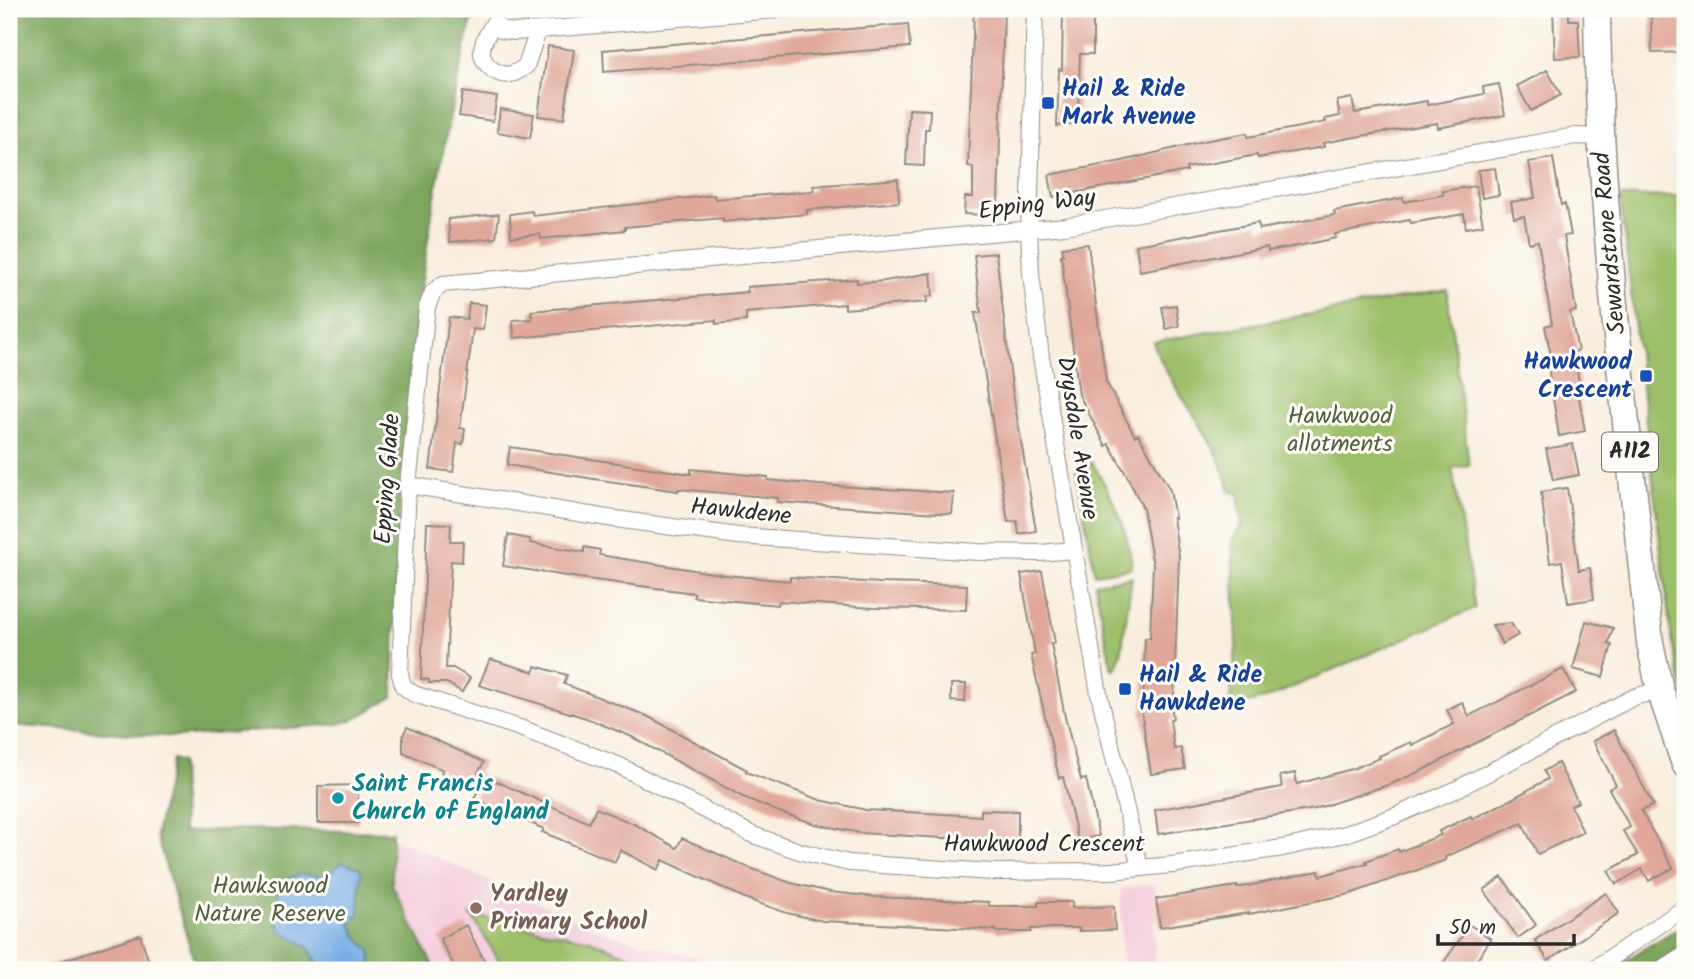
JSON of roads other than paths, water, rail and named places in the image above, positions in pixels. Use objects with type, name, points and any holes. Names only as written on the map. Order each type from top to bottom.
[{"type":"main road","name":"Sewardstone Road","points":[[1597,9],[1606,214],[1647,615],[1660,690],[1685,764]]},
{"type":"street","points":[[492,16],[501,30],[515,32],[787,9]]},
{"type":"street","name":"Drysdale Avenue","points":[[1035,9],[1029,231],[1031,274],[1041,356],[1100,694],[1140,868]]},
{"type":"street","points":[[492,16],[482,52],[484,61],[493,70],[503,74],[511,75],[526,66],[538,31]]},
{"type":"street","name":"Epping Way","points":[[473,280],[1029,231],[1576,136],[1601,137]]},
{"type":"street","name":"Epping Glade","points":[[427,699],[403,686],[400,674],[408,485],[427,307],[433,292],[443,284],[473,280]]},
{"type":"street","name":"Hawkdene","points":[[408,485],[738,536],[978,552],[1040,553],[1073,550]]},
{"type":"street","name":"Hawkwood Crescent","points":[[427,699],[520,728],[620,766],[753,835],[802,852],[849,863],[993,872],[1088,872],[1140,868],[1283,848],[1345,834],[1455,790],[1634,697],[1660,690]]},
{"type":"street","points":[[1592,970],[1685,908]]},
{"type":"street","points":[[1660,970],[1685,955]]},
{"type":"water","points":[[343,862],[361,869],[359,914],[350,924],[358,938],[370,950],[372,970],[322,970],[308,947],[280,930],[275,912],[280,882],[301,874],[325,876]]},
{"type":"place","name":"Hail & Ride Mark Avenue","points":[[1048,103]]},
{"type":"place","name":"Hawkwood Crescent","points":[[1646,376]]},
{"type":"place","name":"Hail & Ride Hawkdene","points":[[1125,689]]},
{"type":"place","name":"Saint Francis Church of England","points":[[338,798]]},
{"type":"place","name":"Yardley Primary School","points":[[476,908]]},
{"type":"park label","name":"Hawkwood allotments","points":[[1340,430]]},
{"type":"park label","name":"Hawkswood Nature Reserve","points":[[270,900]]}]
